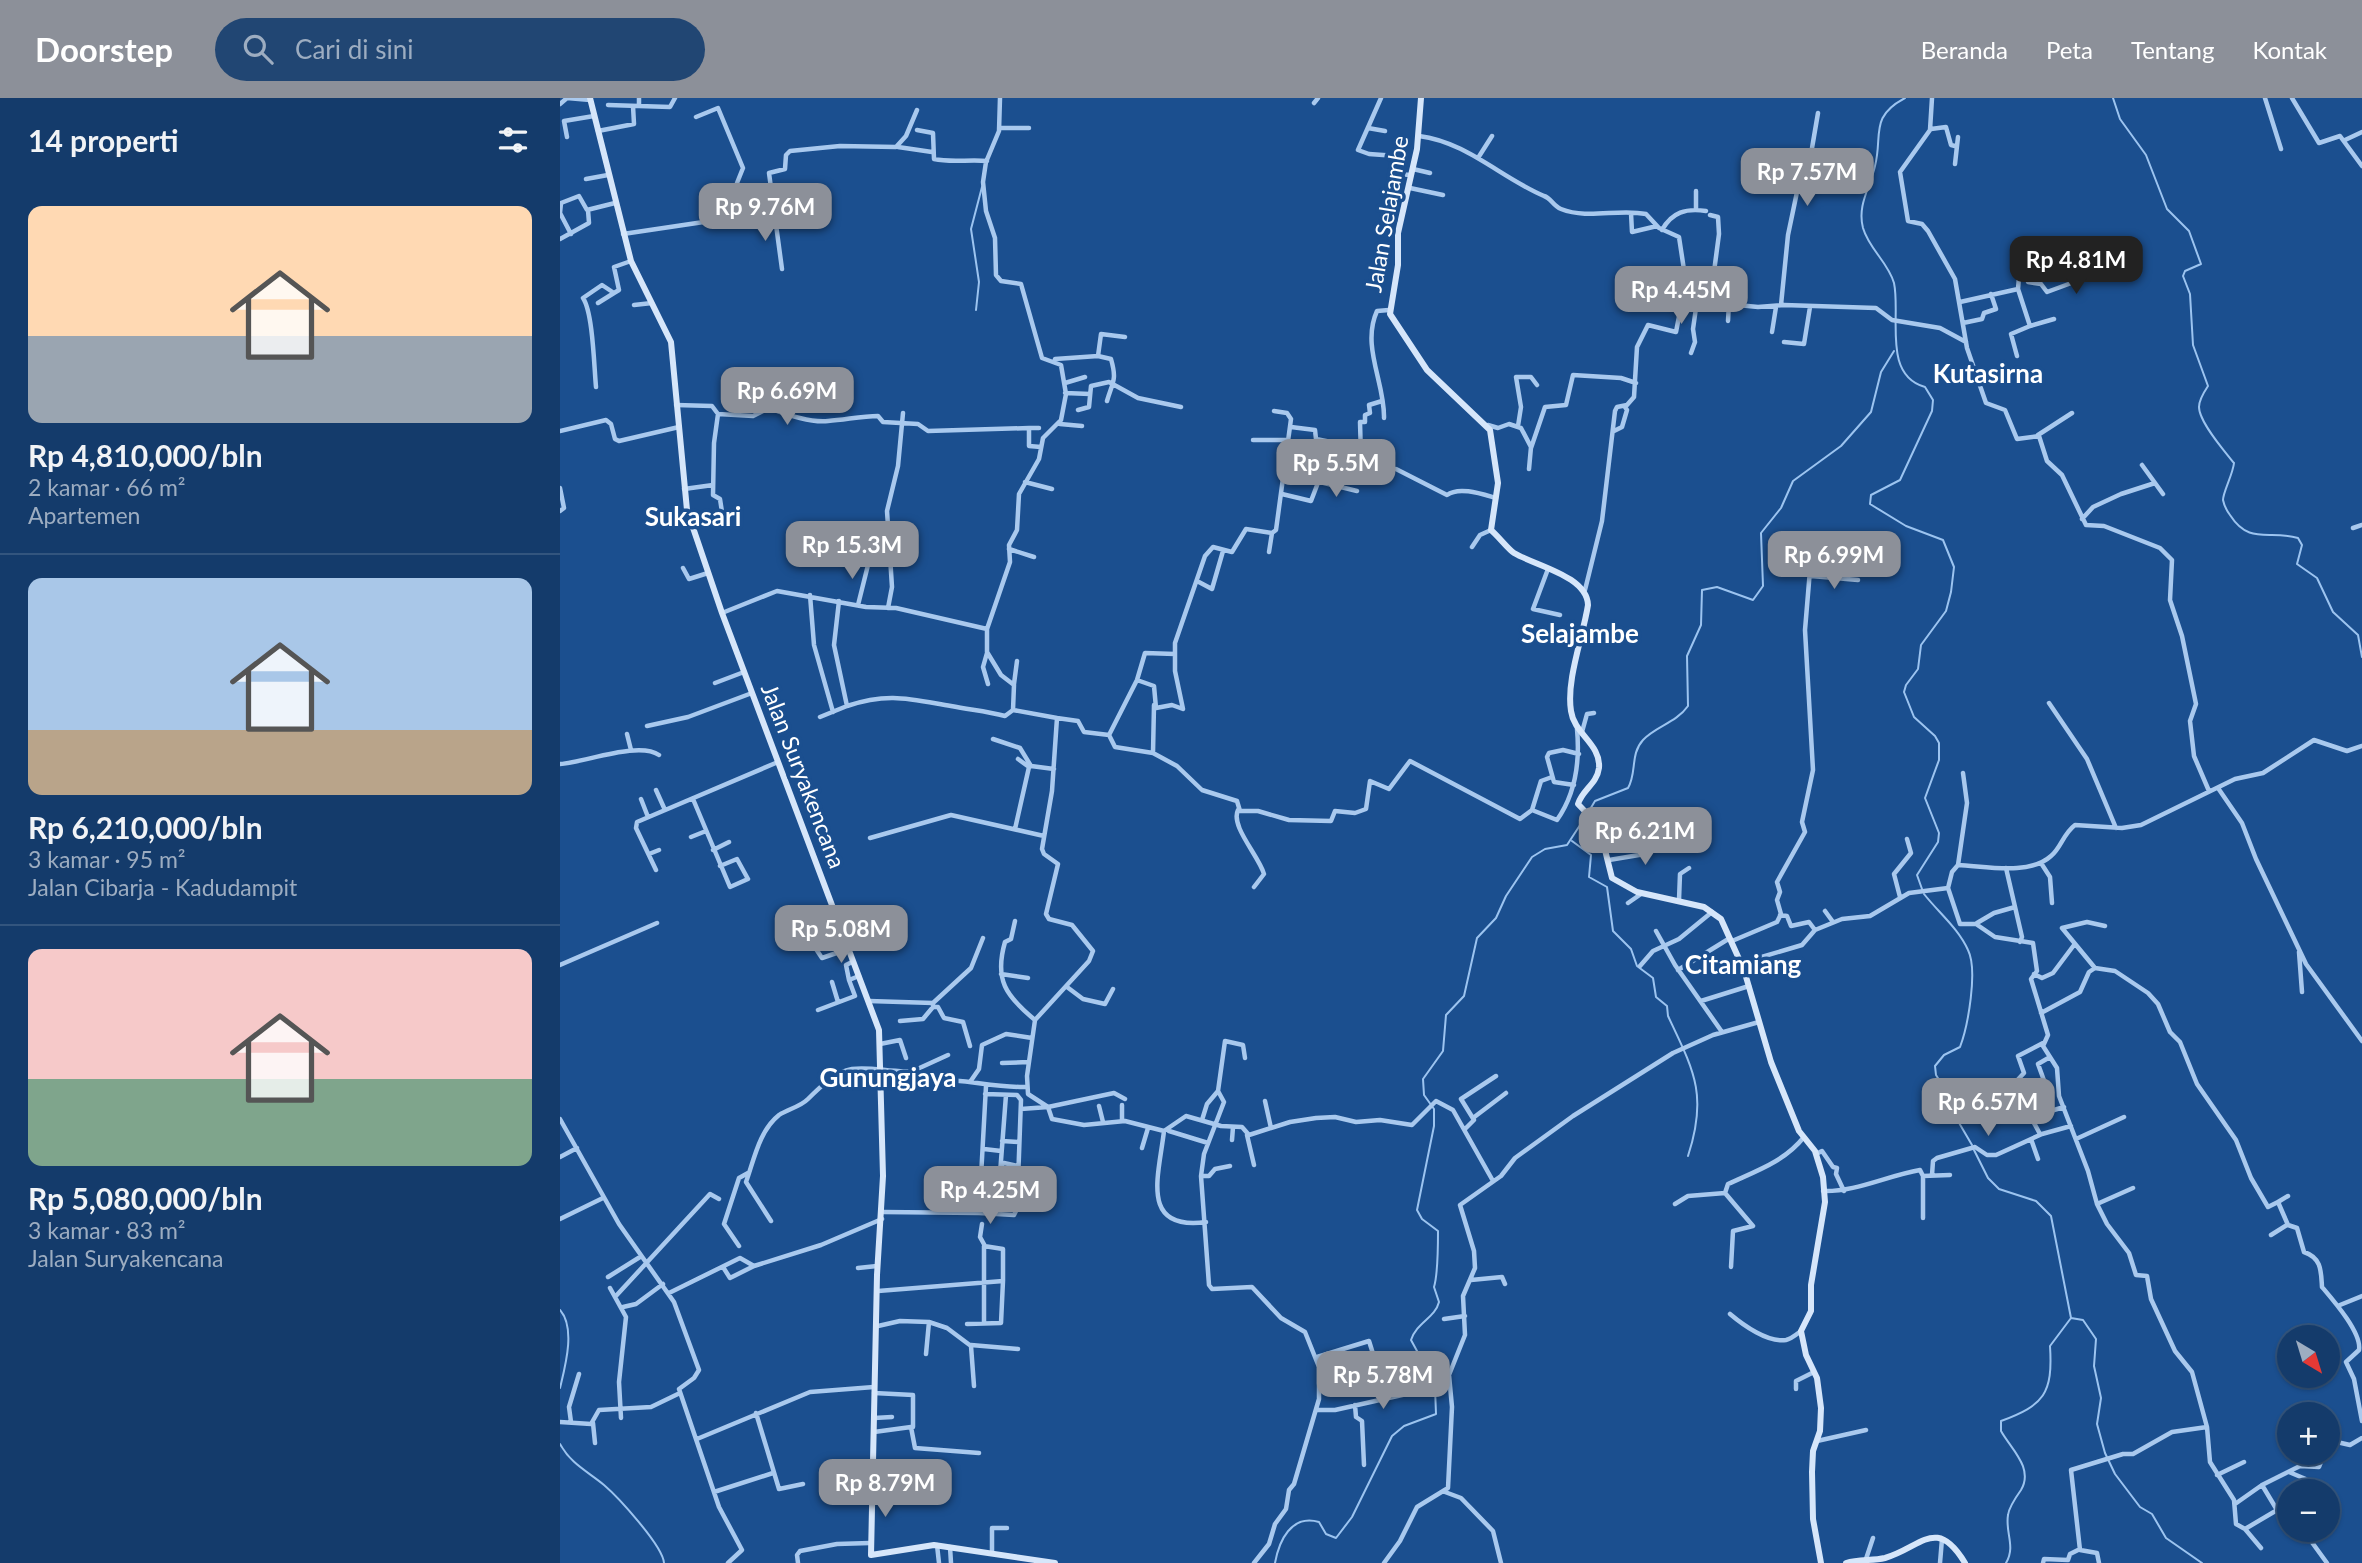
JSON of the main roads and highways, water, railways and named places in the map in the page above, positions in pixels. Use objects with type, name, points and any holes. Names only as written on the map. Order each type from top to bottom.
[{"type":"waterway","points":[[1905,98],[1886,112],[1882,120],[1875,166],[1863,204],[1862,220],[1866,236],[1894,283],[1898,358],[1903,370],[1912,380],[1925,387],[1933,400],[1932,411],[1900,480],[1871,495],[1870,504],[1906,526],[1943,540],[1954,567],[1946,611],[1921,645],[1918,669],[1904,692],[1914,717],[1939,743],[1939,760],[1925,798],[1939,833],[1938,842],[1917,875],[1922,889]]},
{"type":"waterway","points":[[2113,98],[2120,119],[2146,155],[2167,209],[2189,231],[2201,264],[2185,271],[2183,276],[2190,294],[2193,345],[2208,386],[2200,402],[2200,413],[2213,436],[2234,463],[2223,497],[2225,506],[2237,525],[2253,534],[2298,538],[2302,545],[2297,564],[2317,578],[2333,612],[2358,635],[2362,657]]},
{"type":"waterway","points":[[976,310],[979,282],[971,229],[982,187]]},
{"type":"waterway","points":[[1589,811],[1595,801],[1628,788],[1639,745],[1648,735],[1678,717],[1688,706],[1687,656],[1701,625],[1702,590],[1717,587],[1753,600],[1763,586],[1761,533],[1781,508],[1793,481],[1841,446],[1871,412],[1881,372],[1894,351]]},
{"type":"waterway","points":[[1434,1382],[1411,1340],[1439,1302],[1434,1287],[1438,1231],[1422,1219],[1417,1210],[1434,1126],[1434,1109],[1424,1095],[1423,1079],[1443,1051],[1446,1015],[1464,996],[1477,938],[1496,918],[1506,896],[1532,857],[1545,849],[1567,845],[1586,816]]},
{"type":"waterway","points":[[1572,841],[1591,855],[1589,877],[1607,887],[1613,931],[1631,949],[1637,966],[1653,978],[1656,997],[1667,1006],[1668,1016],[1691,1068],[1697,1099],[1697,1116],[1688,1156]]},
{"type":"waterway","points":[[1924,894],[1959,935],[1971,959],[1971,998],[1960,1047],[1944,1055],[1935,1066],[1936,1075],[1951,1099],[1955,1116],[1972,1145]]},
{"type":"waterway","points":[[1974,1150],[1988,1178],[1999,1189],[2036,1201],[2051,1216],[2071,1318],[2050,1346],[2050,1376],[2043,1396],[2027,1409],[2001,1421],[2001,1431],[2020,1459],[2025,1474],[2021,1490],[2009,1512],[2007,1522],[2010,1551],[2006,1563]]},
{"type":"waterway","points":[[560,1310],[565,1318],[568,1337],[560,1388]]},
{"type":"waterway","points":[[2071,1318],[2083,1320],[2096,1339],[2094,1366],[2101,1398],[2097,1424],[2105,1453],[2115,1474],[2140,1507],[2152,1514],[2166,1538],[2202,1563]]},
{"type":"waterway","points":[[1275,1563],[1283,1538],[1301,1522],[1319,1522],[1326,1534],[1336,1538],[1352,1517],[1392,1436],[1404,1426],[1436,1414],[1435,1388]]},
{"type":"waterway","points":[[560,1444],[574,1462],[604,1485],[629,1510],[656,1545],[664,1563]]},
{"type":"district","name":"Kutasirna","points":[[1988,374]]},
{"type":"district","name":"Sukasari","points":[[693,517]]},
{"type":"district","name":"Selajambe","points":[[1580,634]]},
{"type":"district","name":"Citamiang","points":[[1743,965]]},
{"type":"district","name":"Gunungjaya","points":[[888,1078]]}]
